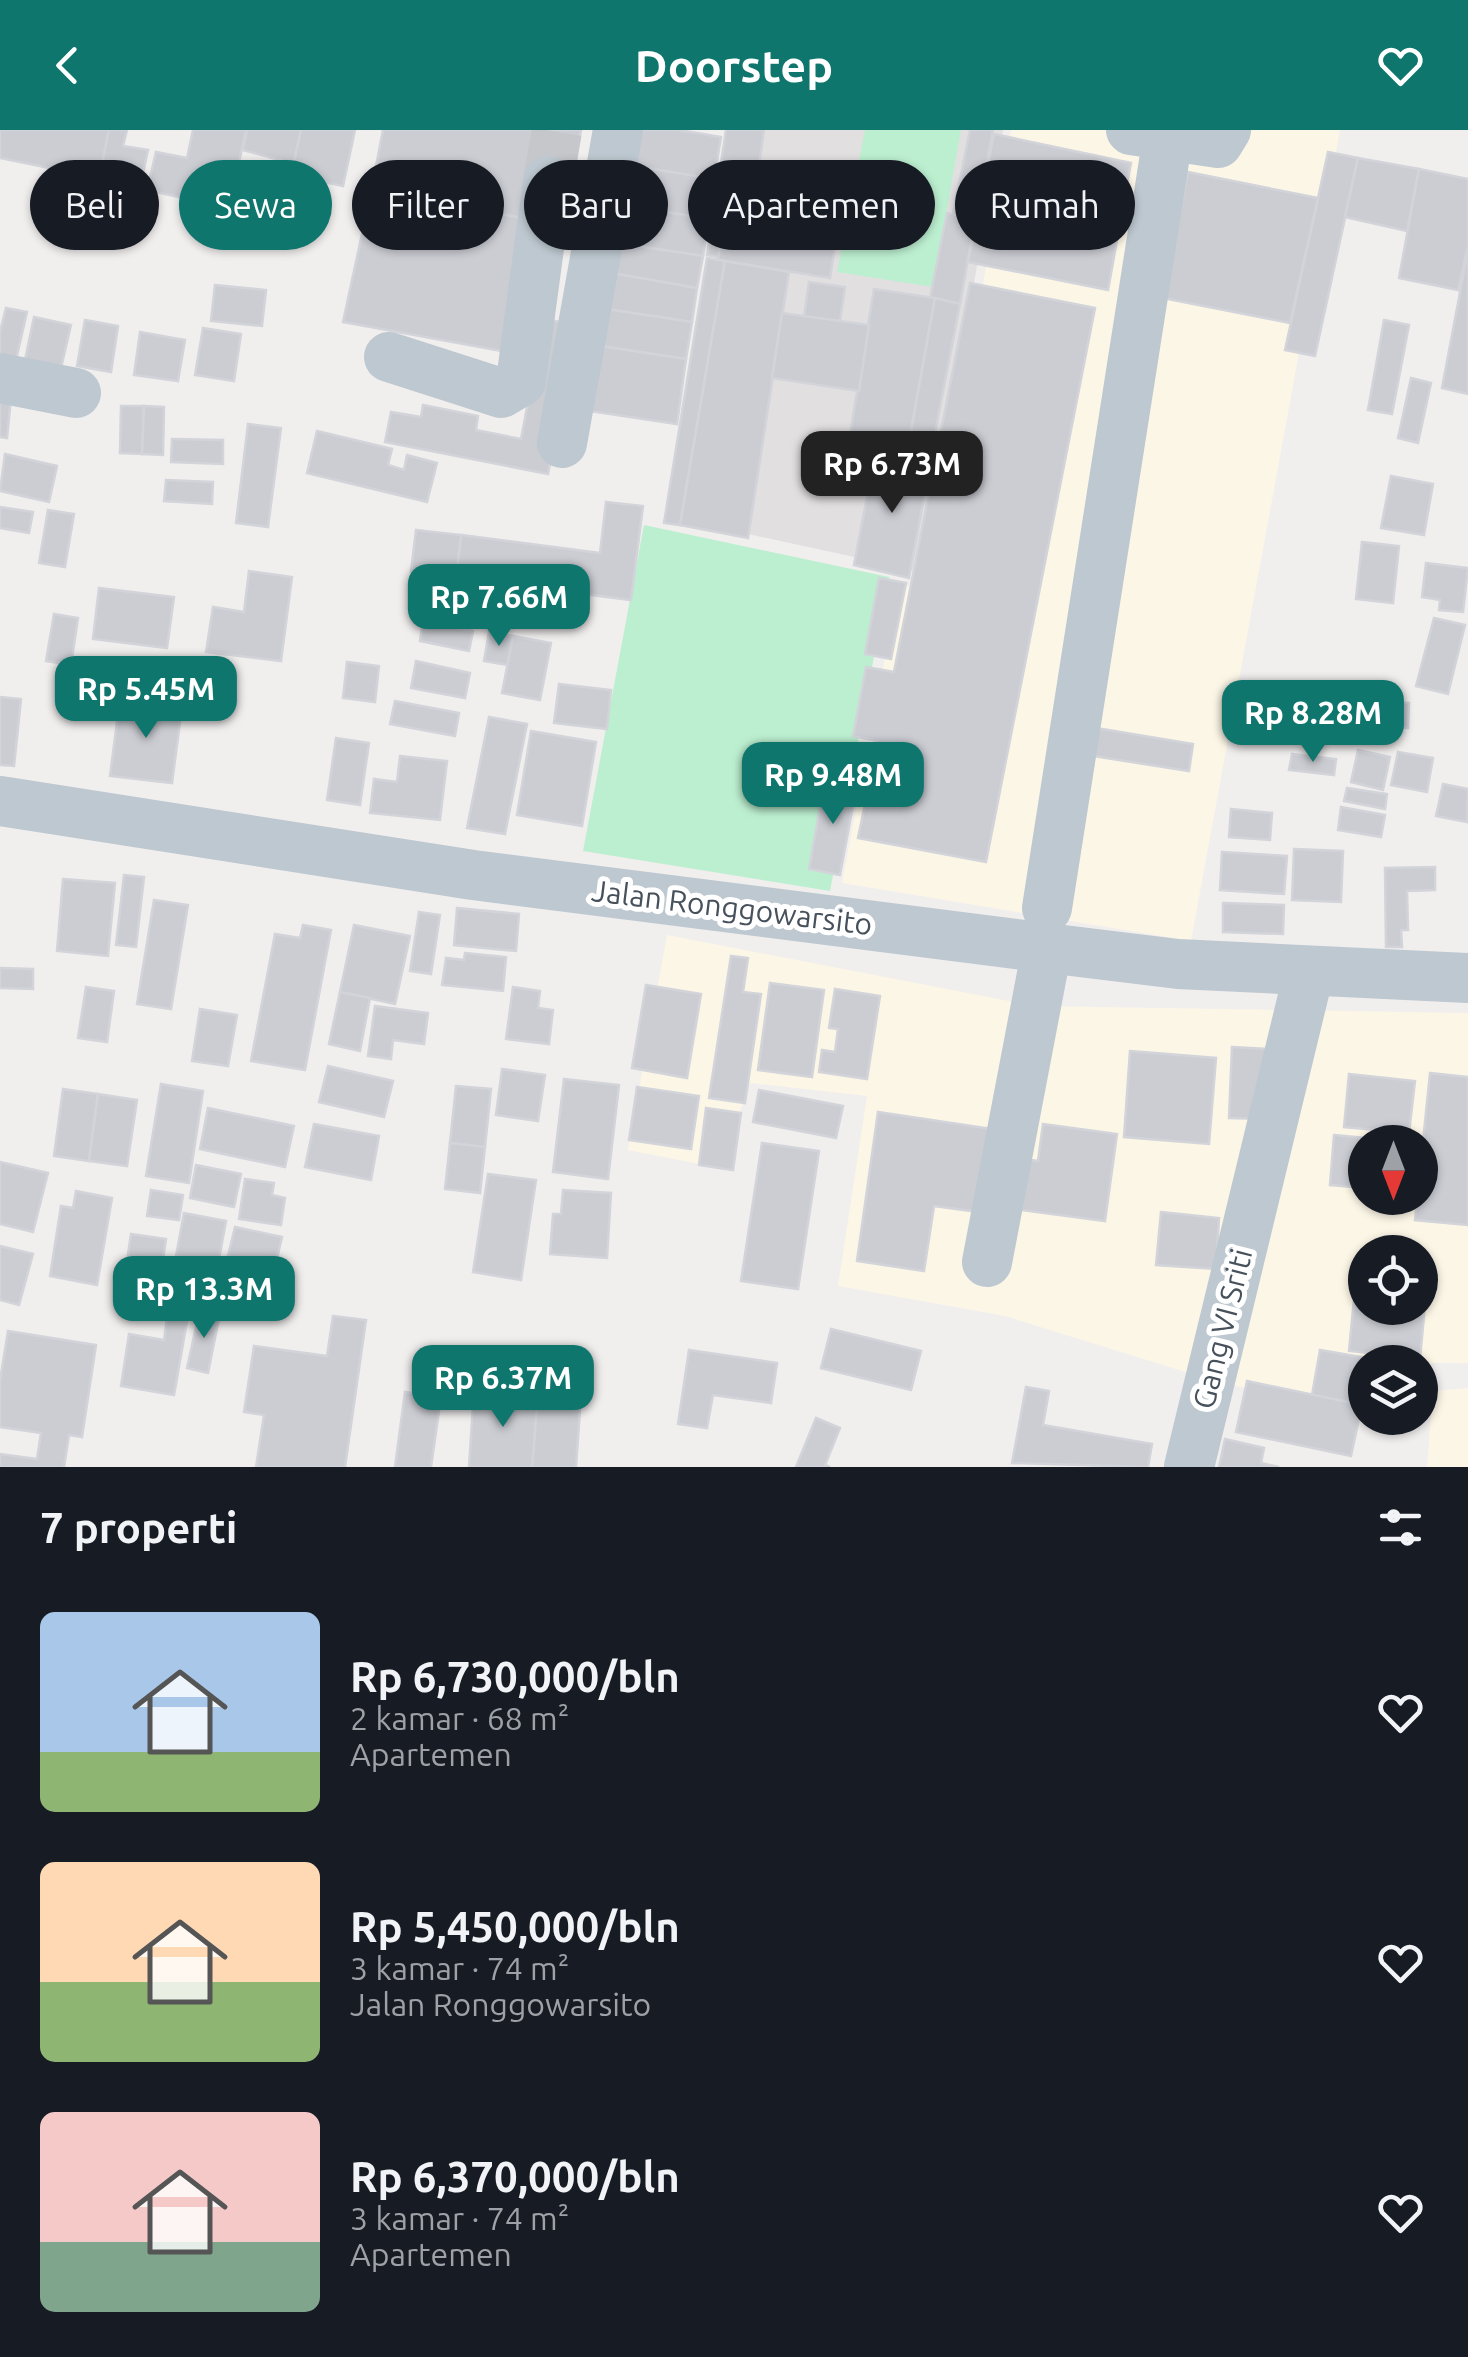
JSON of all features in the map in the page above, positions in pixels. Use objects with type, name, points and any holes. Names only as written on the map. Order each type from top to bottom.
[{"type":"street","points":[[562,443],[618,130]]},
{"type":"street","points":[[987,1262],[1051,938],[1150,133],[1218,143],[1226,130]]},
{"type":"street","points":[[389,357],[501,392],[521,381],[539,250]]},
{"type":"street","points":[[0,378],[76,393]]},
{"type":"street","name":"Jalan Ronggowarsito","points":[[0,801],[473,875],[1051,938],[1310,972],[1468,978]]},
{"type":"street","name":"Gang VI Sriti","points":[[1189,1467],[1310,972]]},
{"type":"shaded area","points":[[740,130],[1003,130],[997,160],[955,160],[955,250],[980,250],[919,571],[678,519],[721,250],[935,250],[935,160],[735,160]]},
{"type":"shaded area","points":[[1011,130],[1340,130],[1191,941],[842,883],[899,585],[927,589],[989,250],[1135,250],[1135,160],[1006,160]]},
{"type":"shaded area","points":[[667,935],[1035,1006],[1468,1013],[1468,1363],[1438,1363],[1438,1345],[1348,1345],[1348,1409],[1221,1383],[1005,1316],[838,1286],[867,1096],[750,1083],[720,1168],[628,1150]]},
{"type":"shaded area","points":[[1468,1388],[1468,1467],[1427,1467],[1430,1435],[1438,1435],[1438,1391]]},
{"type":"green space","points":[[865,130],[961,130],[933,287],[837,272],[841,250],[935,250],[935,160],[859,160]]},
{"type":"green space","points":[[644,525],[889,577],[830,891],[583,851]]},
{"type":"building","points":[[0,130],[109,130],[103,160],[30,160],[30,164],[0,158]]},
{"type":"building","points":[[109,130],[127,130],[123,146],[148,150],[146,160],[103,160]]},
{"type":"building","points":[[193,130],[246,130],[239,160],[179,160],[179,197],[159,193],[156,152],[187,158]]},
{"type":"building","points":[[247,130],[301,130],[295,160],[243,150]]},
{"type":"building","points":[[301,130],[355,130],[343,186],[332,184],[332,160],[294,160]]},
{"type":"building","points":[[383,130],[544,130],[539,160],[524,160],[524,218],[504,215],[504,160],[377,160]]},
{"type":"building","points":[[544,130],[581,130],[576,160],[538,160]]},
{"type":"building","points":[[629,130],[679,130],[721,137],[717,160],[688,160],[688,175],[668,172],[668,160],[623,160]]},
{"type":"building","points":[[726,130],[764,130],[760,160],[721,160]]},
{"type":"building","points":[[970,130],[993,130],[987,160],[964,160]]},
{"type":"building","points":[[994,134],[1117,160],[989,160]]},
{"type":"building","points":[[1328,152],[1358,158],[1315,356],[1285,350]]},
{"type":"building","points":[[1358,158],[1419,169],[1407,231],[1345,217]]},
{"type":"building","points":[[1419,169],[1468,179],[1468,246],[1458,290],[1399,278]]},
{"type":"building","points":[[668,172],[688,175],[688,216],[668,212]]},
{"type":"building","points":[[1188,172],[1318,198],[1290,323],[1163,298]]},
{"type":"building","points":[[668,212],[688,216],[688,250],[704,250],[703,256],[664,250],[668,250]]},
{"type":"building","points":[[947,213],[955,215],[955,250],[970,250],[960,304],[930,298]]},
{"type":"building","points":[[504,215],[524,218],[524,243],[502,351],[343,322],[359,250],[504,250]]},
{"type":"building","points":[[610,250],[664,250],[703,256],[697,288],[606,272]]},
{"type":"building","points":[[708,250],[719,250],[718,257],[707,255]]},
{"type":"building","points":[[719,250],[834,250],[830,278],[718,260]]},
{"type":"building","points":[[970,250],[1115,250],[1108,290],[968,262]]},
{"type":"building","points":[[1468,250],[1468,394],[1442,388]]},
{"type":"building","points":[[707,258],[725,261],[680,525],[664,523]]},
{"type":"building","points":[[725,261],[789,272],[748,538],[680,525]]},
{"type":"building","points":[[606,272],[697,288],[692,322],[600,308]]},
{"type":"building","points":[[809,282],[845,287],[840,321],[804,317]]},
{"type":"building","points":[[970,283],[1095,308],[986,862],[858,838],[878,741],[853,736],[866,667],[894,672]]},
{"type":"building","points":[[215,285],[266,290],[262,326],[211,321]]},
{"type":"building","points":[[874,289],[935,298],[906,457],[848,447]]},
{"type":"building","points":[[935,298],[960,304],[932,448],[909,443]]},
{"type":"building","points":[[6,308],[27,312],[13,373],[0,370],[0,332]]},
{"type":"building","points":[[600,308],[692,322],[686,359],[594,345]]},
{"type":"building","points":[[782,313],[869,325],[859,391],[772,378]]},
{"type":"building","points":[[34,317],[71,325],[61,368],[25,360]]},
{"type":"building","points":[[544,319],[577,325],[548,474],[385,442],[391,412],[421,417],[423,405],[478,416],[476,430],[521,439]]},
{"type":"building","points":[[85,320],[118,326],[111,372],[77,366]]},
{"type":"building","points":[[1384,320],[1409,325],[1392,414],[1368,410]]},
{"type":"building","points":[[203,328],[241,334],[234,381],[195,375]]},
{"type":"building","points":[[140,332],[185,340],[178,381],[134,375]]},
{"type":"building","points":[[594,345],[686,359],[677,424],[583,410]]},
{"type":"building","points":[[1411,378],[1431,383],[1418,443],[1398,438]]},
{"type":"building","points":[[0,387],[12,388],[7,438],[0,437]]},
{"type":"building","points":[[121,406],[144,406],[142,454],[120,453]]},
{"type":"building","points":[[144,406],[164,407],[163,455],[142,454]]},
{"type":"building","points":[[248,424],[281,428],[268,527],[236,523]]},
{"type":"building","points":[[317,431],[392,449],[388,465],[404,470],[407,455],[437,463],[427,502],[307,473]]},
{"type":"building","points":[[172,439],[223,440],[223,464],[171,462]]},
{"type":"building","points":[[5,454],[57,466],[49,502],[0,491]]},
{"type":"building","points":[[875,455],[930,466],[909,578],[854,565]]},
{"type":"building","points":[[1391,476],[1433,484],[1424,535],[1381,528]]},
{"type":"building","points":[[166,480],[213,482],[212,504],[164,501]]},
{"type":"building","points":[[606,502],[643,506],[631,600],[456,578],[461,535],[600,553]]},
{"type":"building","points":[[0,507],[33,512],[29,533],[0,528]]},
{"type":"building","points":[[48,510],[74,514],[65,567],[39,563]]},
{"type":"building","points":[[416,530],[461,535],[456,578],[411,572]]},
{"type":"building","points":[[1362,542],[1399,546],[1393,603],[1356,599]]},
{"type":"building","points":[[1426,563],[1468,568],[1463,612],[1439,610],[1440,600],[1422,597]]},
{"type":"building","points":[[249,571],[292,577],[281,661],[206,652],[213,607],[244,612]]},
{"type":"building","points":[[879,578],[906,583],[891,659],[865,654]]},
{"type":"building","points":[[430,580],[488,588],[485,610],[427,603]]},
{"type":"building","points":[[99,588],[174,597],[167,648],[93,639]]},
{"type":"building","points":[[54,614],[78,618],[71,665],[46,661]]},
{"type":"building","points":[[1434,618],[1465,625],[1448,694],[1416,686]]},
{"type":"building","points":[[423,622],[473,631],[469,651],[420,641]]},
{"type":"building","points":[[489,632],[513,636],[508,665],[484,661]]},
{"type":"building","points":[[513,636],[551,643],[540,700],[502,693]]},
{"type":"building","points":[[416,661],[470,673],[465,698],[411,688]]},
{"type":"building","points":[[347,662],[379,666],[375,702],[343,698]]},
{"type":"building","points":[[559,684],[611,690],[607,729],[554,723]]},
{"type":"building","points":[[0,697],[21,699],[14,766],[0,765]]},
{"type":"building","points":[[120,699],[182,707],[172,783],[110,776]]},
{"type":"building","points":[[395,701],[459,713],[455,736],[390,724]]},
{"type":"building","points":[[1353,701],[1409,703],[1408,728],[1353,726]]},
{"type":"building","points":[[1309,703],[1343,704],[1342,734],[1309,733]]},
{"type":"building","points":[[489,717],[527,724],[505,834],[467,828]]},
{"type":"building","points":[[1084,726],[1193,744],[1189,771],[1080,754]]},
{"type":"building","points":[[531,731],[596,742],[582,826],[517,815]]},
{"type":"building","points":[[336,738],[369,743],[360,805],[327,800]]},
{"type":"building","points":[[1358,750],[1390,757],[1383,790],[1351,782]]},
{"type":"building","points":[[1398,752],[1433,758],[1427,792],[1391,785]]},
{"type":"building","points":[[1292,754],[1336,759],[1334,775],[1289,770]]},
{"type":"building","points":[[400,756],[447,761],[440,820],[370,813],[374,779],[397,782]]},
{"type":"building","points":[[825,779],[857,784],[840,875],[809,869]]},
{"type":"building","points":[[1443,784],[1468,789],[1467,822],[1436,816]]},
{"type":"building","points":[[1347,788],[1387,794],[1385,809],[1344,801]]},
{"type":"building","points":[[1341,807],[1385,815],[1381,837],[1338,830]]},
{"type":"building","points":[[1231,809],[1272,813],[1270,840],[1229,837]]},
{"type":"building","points":[[1294,849],[1343,851],[1341,902],[1292,900]]},
{"type":"building","points":[[1222,852],[1287,856],[1284,894],[1220,890]]},
{"type":"building","points":[[1435,867],[1435,890],[1407,891],[1408,930],[1401,930],[1402,947],[1386,947],[1385,868]]},
{"type":"building","points":[[124,875],[144,877],[136,947],[116,945]]},
{"type":"building","points":[[63,879],[115,883],[108,956],[57,951]]},
{"type":"building","points":[[154,900],[188,905],[171,1009],[137,1004]]},
{"type":"building","points":[[1223,903],[1284,905],[1283,934],[1223,932]]},
{"type":"building","points":[[457,908],[519,914],[516,951],[454,945]]},
{"type":"building","points":[[419,912],[440,915],[431,974],[410,971]]},
{"type":"building","points":[[303,925],[331,930],[305,1070],[251,1061],[275,934],[300,938]]},
{"type":"building","points":[[354,925],[410,936],[395,1004],[340,992]]},
{"type":"building","points":[[465,953],[506,957],[503,991],[442,985],[446,958],[464,960]]},
{"type":"building","points":[[731,956],[748,958],[743,992],[761,994],[745,1103],[709,1098]]},
{"type":"building","points":[[0,968],[33,969],[33,989],[0,988]]},
{"type":"building","points":[[770,983],[824,990],[812,1077],[758,1070]]},
{"type":"building","points":[[646,985],[701,994],[687,1078],[632,1068]]},
{"type":"building","points":[[86,987],[114,991],[107,1042],[78,1038]]},
{"type":"building","points":[[513,987],[540,991],[538,1008],[553,1010],[549,1044],[506,1039]]},
{"type":"building","points":[[835,989],[880,996],[867,1079],[819,1072],[822,1050],[835,1052],[838,1029],[829,1028]]},
{"type":"building","points":[[340,992],[370,998],[360,1051],[329,1044]]},
{"type":"building","points":[[375,1006],[428,1013],[424,1044],[393,1040],[391,1059],[368,1056]]},
{"type":"building","points":[[200,1009],[237,1015],[228,1066],[192,1061]]},
{"type":"building","points":[[1232,1047],[1268,1049],[1266,1119],[1229,1118]]},
{"type":"building","points":[[1130,1051],[1216,1058],[1209,1144],[1124,1137]]},
{"type":"building","points":[[328,1066],[393,1081],[384,1117],[319,1102]]},
{"type":"building","points":[[502,1069],[545,1075],[538,1121],[496,1115]]},
{"type":"building","points":[[1430,1073],[1468,1077],[1468,1225],[1415,1220],[1416,1215],[1438,1215],[1438,1125],[1425,1125]]},
{"type":"building","points":[[1349,1074],[1415,1081],[1410,1125],[1344,1127]]},
{"type":"building","points":[[564,1079],[619,1085],[608,1179],[553,1172]]},
{"type":"building","points":[[161,1084],[203,1091],[189,1183],[146,1176]]},
{"type":"building","points":[[456,1086],[491,1089],[485,1147],[450,1143]]},
{"type":"building","points":[[637,1087],[699,1096],[691,1149],[629,1140]]},
{"type":"building","points":[[63,1089],[98,1094],[89,1161],[54,1156]]},
{"type":"building","points":[[759,1090],[843,1106],[836,1138],[753,1122]]},
{"type":"building","points":[[98,1094],[137,1100],[127,1166],[89,1161]]},
{"type":"building","points":[[208,1108],[294,1126],[285,1167],[200,1149]]},
{"type":"building","points":[[706,1108],[741,1113],[733,1170],[699,1165]]},
{"type":"building","points":[[878,1112],[992,1129],[979,1212],[934,1206],[924,1271],[857,1261]]},
{"type":"building","points":[[314,1124],[379,1136],[371,1180],[305,1167]]},
{"type":"building","points":[[1043,1124],[1117,1134],[1105,1221],[1006,1208],[1013,1157],[1038,1161]]},
{"type":"building","points":[[1334,1135],[1348,1136],[1348,1187],[1330,1185]]},
{"type":"building","points":[[450,1143],[485,1147],[480,1193],[445,1189]]},
{"type":"building","points":[[762,1143],[819,1151],[798,1289],[741,1281]]},
{"type":"building","points":[[0,1162],[48,1173],[33,1232],[0,1224]]},
{"type":"building","points":[[196,1165],[241,1174],[234,1207],[190,1198]]},
{"type":"building","points":[[488,1174],[536,1180],[521,1280],[473,1272]]},
{"type":"building","points":[[245,1179],[274,1183],[272,1195],[285,1198],[281,1225],[239,1219]]},
{"type":"building","points":[[151,1190],[183,1195],[179,1220],[147,1216]]},
{"type":"building","points":[[563,1190],[611,1193],[607,1258],[550,1254],[553,1214],[561,1214]]},
{"type":"building","points":[[76,1191],[112,1198],[97,1285],[50,1276],[61,1206],[73,1208]]},
{"type":"building","points":[[1161,1212],[1219,1218],[1216,1269],[1156,1265]]},
{"type":"building","points":[[184,1213],[226,1221],[218,1265],[176,1256]]},
{"type":"building","points":[[235,1227],[282,1237],[275,1267],[228,1256]]},
{"type":"building","points":[[131,1234],[166,1239],[162,1266],[127,1261]]},
{"type":"building","points":[[0,1246],[33,1254],[19,1305],[0,1300]]},
{"type":"building","points":[[200,1309],[220,1313],[208,1373],[187,1368]]},
{"type":"building","points":[[333,1316],[366,1320],[345,1467],[256,1467],[264,1415],[244,1412],[254,1346],[327,1356]]},
{"type":"building","points":[[167,1318],[187,1321],[174,1395],[121,1386],[129,1334],[164,1340]]},
{"type":"building","points":[[1351,1325],[1423,1325],[1421,1345],[1350,1345]]},
{"type":"building","points":[[831,1329],[921,1351],[911,1390],[821,1368]]},
{"type":"building","points":[[8,1331],[96,1345],[82,1437],[69,1435],[64,1467],[0,1467],[0,1454],[37,1459],[41,1433],[0,1427],[0,1381]]},
{"type":"building","points":[[689,1350],[777,1363],[771,1403],[713,1395],[707,1428],[678,1424]]},
{"type":"building","points":[[1320,1350],[1348,1355],[1348,1402],[1312,1395]]},
{"type":"building","points":[[538,1378],[582,1380],[576,1467],[532,1467]]},
{"type":"building","points":[[1247,1381],[1348,1402],[1348,1435],[1356,1435],[1351,1456],[1236,1432]]},
{"type":"building","points":[[1026,1387],[1049,1391],[1043,1425],[1152,1444],[1148,1467],[1012,1463]]},
{"type":"building","points":[[474,1390],[538,1395],[532,1467],[469,1467]]},
{"type":"building","points":[[405,1392],[441,1397],[431,1467],[395,1467]]},
{"type":"building","points":[[816,1418],[840,1428],[825,1465],[830,1467],[796,1467]]},
{"type":"building","points":[[1225,1439],[1264,1448],[1261,1463],[1279,1467],[1219,1467]]},
{"type":"tunnel","points":[[552,160],[557,130]]}]
